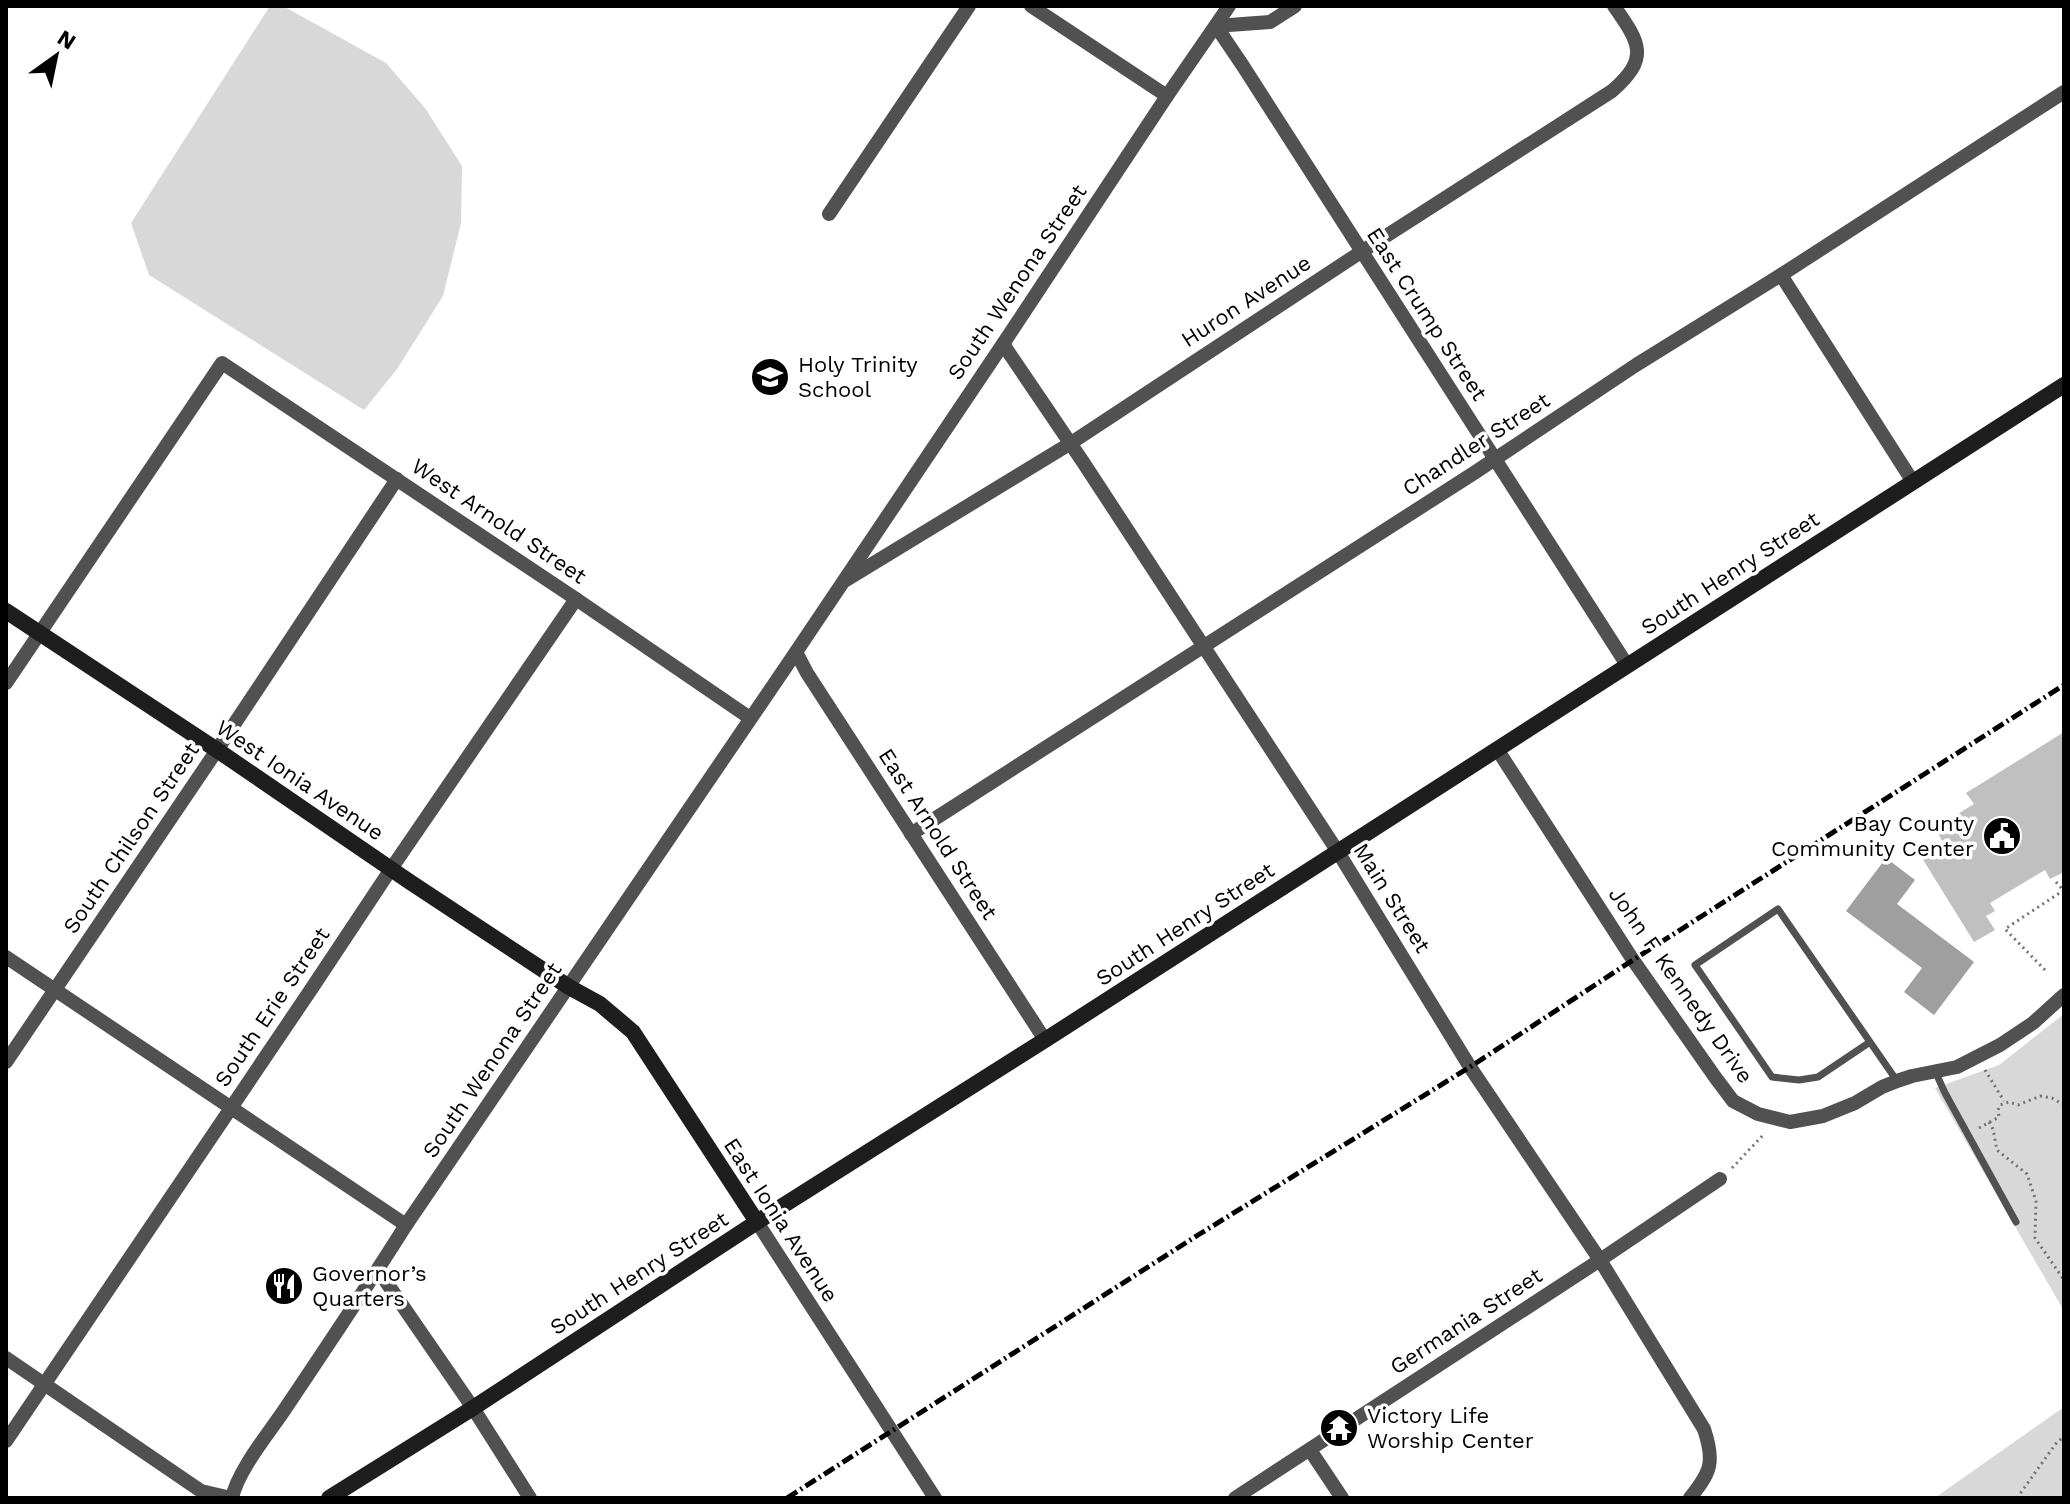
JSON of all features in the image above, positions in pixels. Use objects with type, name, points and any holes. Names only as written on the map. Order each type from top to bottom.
[{"type":"street","points":[[829,214],[969,6]]},
{"type":"street","points":[[1031,6],[1167,96]]},
{"type":"street","name":"South Wenona Street","points":[[232,1498],[235,1486],[256,1452],[406,1225],[796,652],[1229,6]]},
{"type":"street","points":[[1216,26],[1270,22],[1295,6]]},
{"type":"street","name":"Huron Avenue","points":[[842,582],[1071,443],[1612,91],[1634,68],[1638,56],[1632,31],[1614,6]]},
{"type":"street","name":"East Crump Street","points":[[1216,26],[1627,665]]},
{"type":"street","name":"Chandler Street","points":[[911,834],[2064,92]]},
{"type":"street","points":[[1781,275],[1913,482]]},
{"type":"street","name":"Main Street","points":[[1003,344],[1205,646],[1338,852],[1470,1067],[1600,1260],[1704,1429],[1711,1450],[1707,1473],[1690,1498]]},
{"type":"street","name":"West Arnold Street","points":[[39,633],[222,363],[750,718]]},
{"type":"street","name":"South Henry Street","points":[[329,1498],[2064,385]]},
{"type":"street","name":"South Chilson Street","points":[[6,1062],[397,479]]},
{"type":"street","name":"South Erie Street","points":[[6,1441],[576,599]]},
{"type":"street","name":"West Ionia Avenue","points":[[6,611],[569,987]]},
{"type":"street","points":[[6,683],[39,633]]},
{"type":"street","name":"East Arnold Street","points":[[796,652],[1045,1040]]},
{"type":"street","name":"John F Kennedy Drive","points":[[1497,749],[1633,960],[1715,1077],[1733,1101],[1758,1114],[1790,1122],[1823,1116],[1897,1081],[1957,1067],[2000,1045],[2033,1023],[2064,995]]},
{"type":"street","points":[[6,957],[406,1225]]},
{"type":"street","name":"East Ionia Avenue","points":[[569,987],[600,1004],[633,1032],[935,1498]]},
{"type":"street","name":"Germania Street","points":[[1235,1498],[1720,1179]]},
{"type":"street","points":[[378,1270],[473,1408],[530,1498]]},
{"type":"street","points":[[6,1358],[201,1491],[232,1498]]},
{"type":"street","points":[[1310,1450],[1342,1498]]},
{"type":"lane","points":[[1870,1042],[1818,1077],[1799,1080],[1772,1077],[1695,965],[1778,909],[1897,1081]]},
{"type":"lane","points":[[1935,1071],[2016,1222]]},
{"type":"path","points":[[2045,970],[2005,929],[2064,891],[2056,882]]},
{"type":"path","points":[[1977,1057],[2004,1102],[2018,1105],[2040,1096],[2064,1105]]},
{"type":"path","points":[[1968,1134],[1999,1117],[1998,1110],[2004,1102]]},
{"type":"path","points":[[1720,1179],[1764,1135],[1774,1118]]},
{"type":"path","points":[[1989,1122],[1997,1150],[2027,1174],[2036,1201],[2035,1238],[2064,1280]]},
{"type":"path","points":[[2017,1498],[2057,1442],[2064,1437]]},
{"type":"shaded area","points":[[270,6],[283,6],[386,63],[425,108],[462,166],[461,223],[443,296],[397,369],[364,410],[149,275],[131,223]]},
{"type":"shaded area","points":[[1886,858],[1915,880],[1897,904],[1974,962],[1934,1015],[1904,992],[1922,968],[1846,911]]},
{"type":"shaded area","points":[[2064,1014],[2064,1311],[1935,1088],[1999,1065]]},
{"type":"shaded area","points":[[2064,1407],[2064,1498],[1933,1498],[1936,1497]]},
{"type":"building","name":"Bay County Community Center","points":[[2064,732],[2064,872],[2050,879],[2045,870],[1990,903],[1995,911],[1986,916],[1995,930],[1974,942],[1922,858],[1944,844],[1935,828],[1974,804],[1966,793]]},
{"type":"railway","points":[[787,1498],[1198,1235],[1470,1067],[2064,685]]},
{"type":"place","name":"Holy Trinity School","points":[[770,377]]},
{"type":"place","name":"Bay County Community Center","points":[[2002,836]]},
{"type":"place","name":"Governor’s Quarters","points":[[284,1286]]},
{"type":"place","name":"Victory Life Worship Center","points":[[1339,1428]]}]
